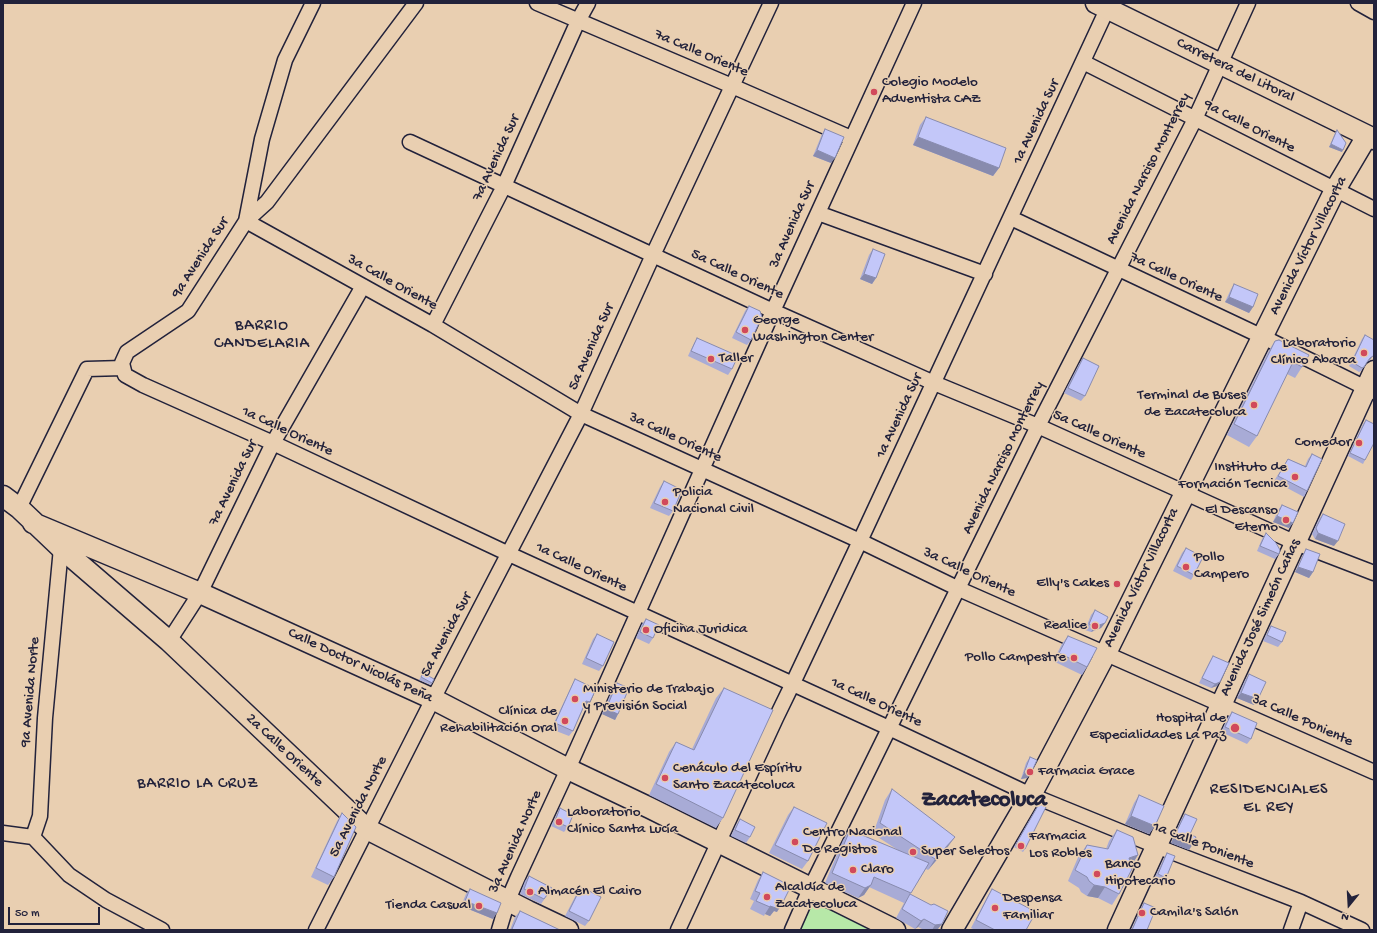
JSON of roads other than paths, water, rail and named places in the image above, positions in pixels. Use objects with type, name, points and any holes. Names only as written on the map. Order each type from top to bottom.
[{"type":"main road","name":"Carretera del Litoral","points":[[1104,5],[1220,63],[1372,133]]},
{"type":"main road","name":"Avenida Víctor Villacorta","points":[[952,930],[1031,795],[1106,653],[1335,190],[1372,133]]},
{"type":"main road","name":"Avenida José Simeón Cañas","points":[[1118,930],[1222,704],[1261,615],[1371,383]]},
{"type":"main road","name":"2a Calle Oriente","points":[[7,500],[169,641],[366,829],[568,930]]},
{"type":"main road","name":"Calle Doctor Nicolás Peña","points":[[33,523],[200,593],[433,700],[568,769],[895,930]]},
{"type":"street","points":[[246,221],[262,139],[285,60],[313,3]]},
{"type":"street","name":"9a Avenida Sur","points":[[123,368],[122,363],[127,352],[188,311],[246,221],[267,202],[416,3]]},
{"type":"street","name":"7a Calle Oriente","points":[[537,3],[851,138]]},
{"type":"street","name":"7a Avenida Sur","points":[[433,325],[504,186],[578,21],[588,3]]},
{"type":"street","name":"5a Avenida Sur","points":[[433,700],[581,414],[652,255],[771,3]]},
{"type":"street","name":"3a Avenida Sur","points":[[568,769],[851,138],[914,3]]},
{"type":"street","name":"Avenida Narciso Monterrey","points":[[792,930],[810,889],[1038,426],[1195,119],[1248,3]]},
{"type":"street","points":[[1358,3],[1374,12]]},
{"type":"street","name":"1a Avenida Sur","points":[[678,930],[1083,62],[1104,5]]},
{"type":"street","name":"9a Calle Oriente","points":[[1083,62],[1374,209]]},
{"type":"street","name":"5a Calle Oriente","points":[[410,142],[773,311],[934,383],[1038,426],[1296,543],[1374,573]]},
{"type":"street","points":[[818,213],[985,274]]},
{"type":"street","name":"7a Calle Oriente","points":[[1010,218],[1263,337],[1371,383]]},
{"type":"street","name":"3a Calle Oriente","points":[[246,221],[433,325],[581,414],[860,541],[959,589],[1106,653]]},
{"type":"street","name":"7a Avenida Sur","points":[[169,641],[200,593],[273,443],[363,286]]},
{"type":"street","points":[[7,500],[87,369],[123,368]]},
{"type":"street","name":"1a Calle Oriente","points":[[123,368],[125,375],[143,385],[273,443],[508,554],[793,683],[1031,795]]},
{"type":"street","name":"9a Avenida Norte","points":[[33,837],[40,816],[45,718],[61,548]]},
{"type":"street","name":"3a Calle Poniente","points":[[1106,653],[1374,772]]},
{"type":"street","name":"5a Avenida Norte","points":[[316,930],[366,829],[433,700]]},
{"type":"street","name":"3a Avenida Norte","points":[[498,930],[508,900],[568,769]]},
{"type":"street","name":"1a Calle Poniente","points":[[1031,795],[1156,846],[1301,902],[1362,930]]},
{"type":"street","points":[[3,833],[33,837],[69,875],[106,900],[162,930]]},
{"type":"street","points":[[1291,930],[1301,902]]},
{"type":"place","name":"Colegio Modelo Adventista CAZ","points":[[874,92]]},
{"type":"place","name":"George Washington Center","points":[[745,330]]},
{"type":"place","name":"Laboratorio Clínico Abarca","points":[[1364,353]]},
{"type":"place","name":"Taller","points":[[711,359]]},
{"type":"place","name":"Terminal de Buses de Zacatecoluca","points":[[1254,405]]},
{"type":"place","name":"Comedor","points":[[1359,443]]},
{"type":"place","name":"Instituto de Formación Tecnica","points":[[1295,477]]},
{"type":"place","name":"Policia Nacional Civil","points":[[665,502]]},
{"type":"place","name":"El Descanso Eterno","points":[[1286,520]]},
{"type":"place","name":"Pollo Campero","points":[[1186,567]]},
{"type":"place","name":"Elly's Cakes","points":[[1117,584]]},
{"type":"place","name":"Realice","points":[[1095,626]]},
{"type":"place","name":"Oficina Juridica","points":[[646,630]]},
{"type":"place","name":"Pollo Campestre","points":[[1074,658]]},
{"type":"place","name":"Ministerio de Trabajo y Previsión Social","points":[[575,699]]},
{"type":"place","name":"Clínica de Rehabilitación Oral","points":[[565,721]]},
{"type":"place","name":"Hospital de Especialidades La Paz","points":[[1235,728]]},
{"type":"place","name":"Farmacia Grace","points":[[1030,772]]},
{"type":"place","name":"Cenáculo del Espíritu Santo Zacatecoluca","points":[[665,778]]},
{"type":"place","name":"Laboratorio Clínico Santa Lucía","points":[[559,822]]},
{"type":"place","name":"Centro Nacional De Registos","points":[[795,842]]},
{"type":"place","name":"Farmacia Los Robles","points":[[1021,846]]},
{"type":"place","name":"Super Selectos","points":[[913,852]]},
{"type":"place","name":"Claro","points":[[853,870]]},
{"type":"place","name":"Banco Hipotecario","points":[[1097,874]]},
{"type":"place","name":"Almacén El Cairo","points":[[530,892]]},
{"type":"place","name":"Alcaldía de Zacatecoluca","points":[[767,897]]},
{"type":"place","name":"Tienda Casual","points":[[479,906]]},
{"type":"place","name":"Despensa Familiar","points":[[995,908]]},
{"type":"place","name":"Camila's Salón","points":[[1142,913]]},
{"type":"district","name":"BARRIO CANDELARIA","points":[[262,336]]},
{"type":"district","name":"BARRIO LA CRUZ","points":[[198,785]]},
{"type":"district","name":"RESIDENCIALES EL REY","points":[[1269,800]]},
{"type":"district","name":"Zacatecoluca","points":[[984,801]]}]
